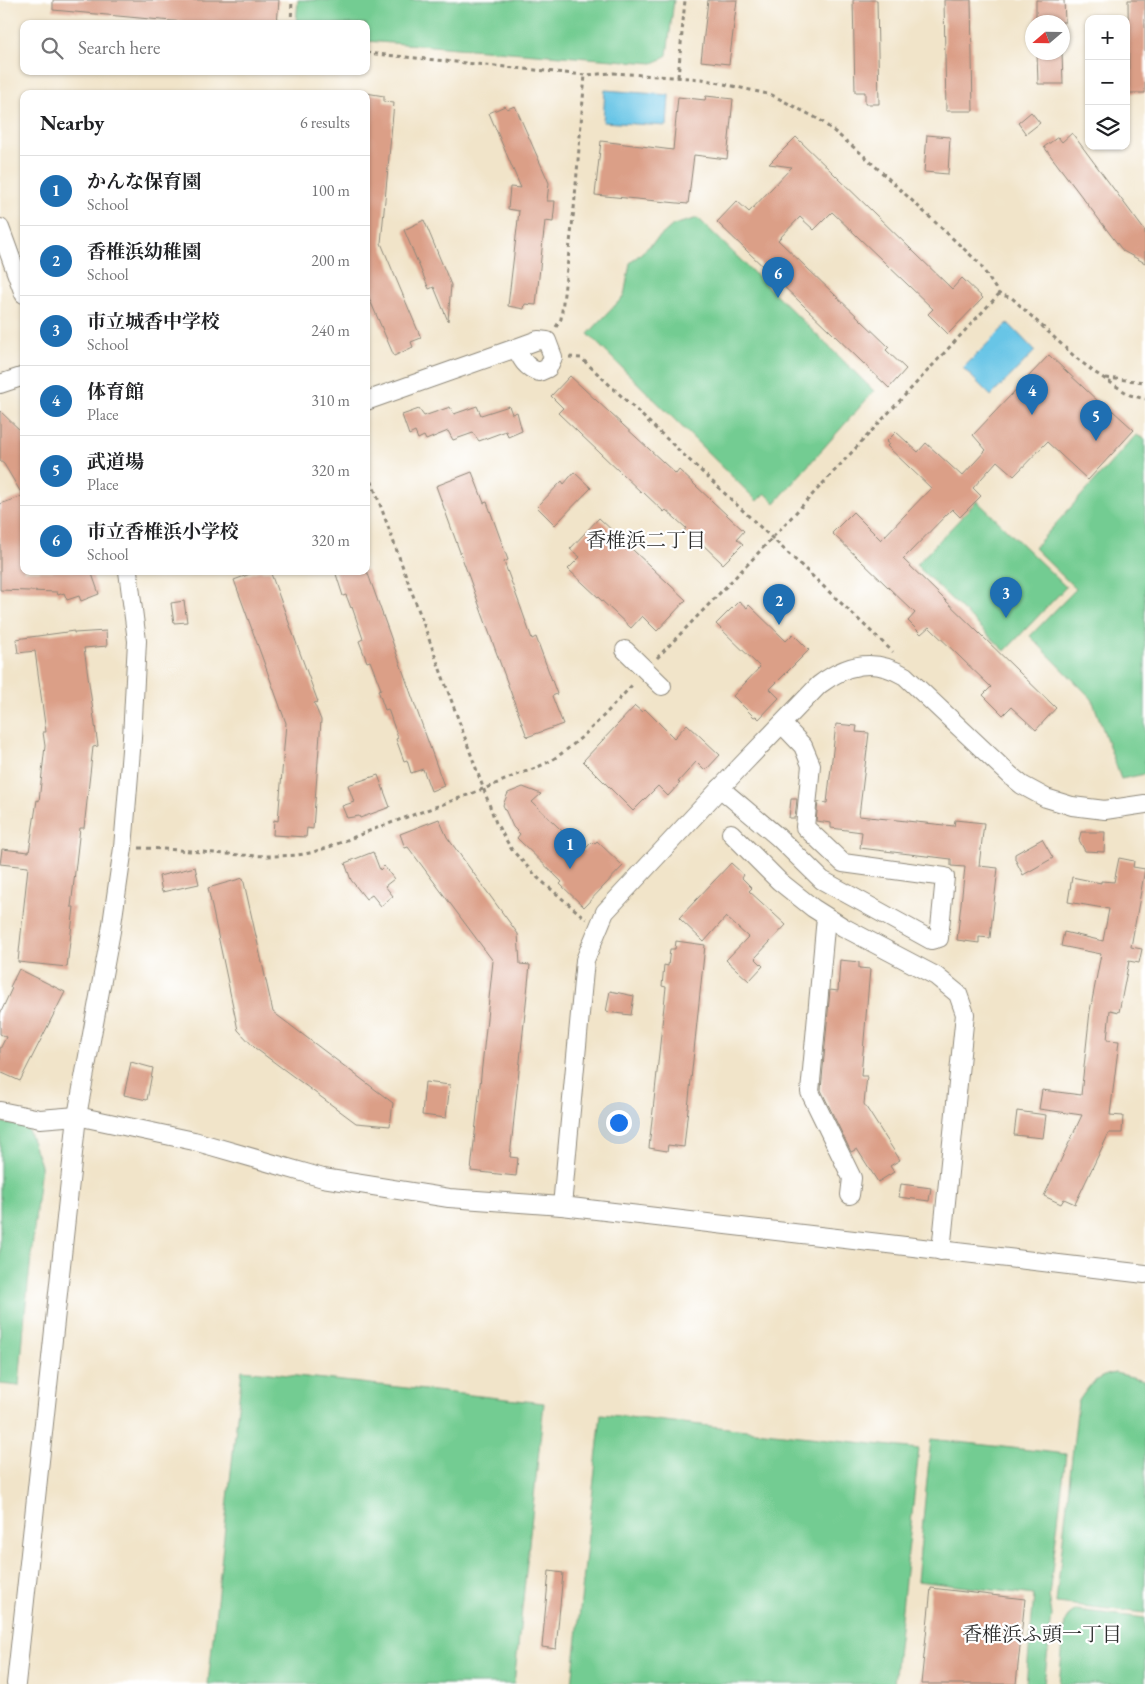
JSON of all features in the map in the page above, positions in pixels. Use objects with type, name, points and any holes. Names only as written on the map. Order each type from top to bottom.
[{"type":"street","points":[[0,228],[20,283]]},
{"type":"street","points":[[370,400],[538,340],[550,349],[548,368],[539,372],[529,369],[516,348]]},
{"type":"street","points":[[0,384],[20,377]]},
{"type":"street","points":[[16,1684],[77,1116],[111,930],[123,848],[132,738],[137,641],[129,575]]},
{"type":"street","points":[[625,650],[662,686]]},
{"type":"street","points":[[562,1206],[585,960],[605,912],[818,685],[830,676],[854,666],[876,665],[886,667],[905,676],[1010,776],[1046,798],[1072,806],[1105,810],[1145,804]]},
{"type":"street","points":[[720,788],[778,837],[822,880],[931,940],[939,938],[944,877],[843,863],[805,827],[811,765],[803,746],[782,724]]},
{"type":"street","points":[[731,832],[779,882],[826,917],[842,928],[936,976],[958,994],[965,1014],[941,1251]]},
{"type":"street","points":[[826,917],[810,1092],[852,1178],[850,1195]]},
{"type":"street","points":[[0,1111],[40,1119],[77,1116],[194,1141],[323,1178],[449,1198],[562,1206],[1145,1274]]},
{"type":"path","points":[[290,20],[292,0]]},
{"type":"path","points":[[678,77],[686,0]]},
{"type":"path","points":[[370,53],[585,75],[613,73],[702,78],[772,95],[820,120],[862,154],[979,263],[999,294],[1012,298],[1074,356],[1094,372],[1130,395],[1145,399]]},
{"type":"path","points":[[585,75],[574,209],[561,319],[550,349],[581,358],[894,652]]},
{"type":"path","points":[[123,848],[175,849],[243,855],[299,854],[336,844],[485,789],[554,759],[607,712],[999,294]]},
{"type":"path","points":[[1106,378],[1145,382]]},
{"type":"path","points":[[370,477],[496,823],[512,850],[538,878],[598,929]]},
{"type":"green space","points":[[298,0],[674,0],[667,55],[653,63],[370,41],[370,20],[296,20]]},
{"type":"green space","points":[[698,218],[874,391],[775,503],[765,493],[757,501],[588,334],[624,296],[630,263],[673,225]]},
{"type":"green space","points":[[1136,435],[1145,439],[1145,774],[1121,779],[1092,699],[1030,636],[1076,589],[1034,548]]},
{"type":"green space","points":[[977,501],[1066,587],[1005,651],[916,565]]},
{"type":"green space","points":[[0,1122],[27,1127],[41,1165],[19,1386],[0,1384]]},
{"type":"green space","points":[[242,1370],[544,1403],[514,1684],[208,1684]]},
{"type":"green space","points":[[1115,1373],[1145,1380],[1145,1613],[1056,1603],[1078,1402],[1093,1383],[1102,1377]]},
{"type":"green space","points":[[601,1414],[919,1449],[894,1684],[572,1684]]},
{"type":"green space","points":[[931,1439],[1066,1454],[1049,1596],[1052,1615],[1044,1684],[1026,1684],[1034,1595],[917,1581]]},
{"type":"green space","points":[[1076,1610],[1145,1618],[1145,1684],[1059,1684],[1065,1622],[1069,1615]]},
{"type":"water","points":[[605,90],[669,95],[667,126],[603,122]]},
{"type":"water","points":[[1008,323],[1035,351],[991,396],[963,368]]},
{"type":"building","points":[[53,0],[279,0],[277,20],[161,20],[53,10]]},
{"type":"building","points":[[708,0],[737,0],[729,64],[701,61]]},
{"type":"building","points":[[853,0],[877,0],[879,104],[865,104],[865,92],[855,92]]},
{"type":"building","points":[[944,0],[971,0],[973,111],[946,111]]},
{"type":"building","points":[[1036,0],[1064,0],[1065,15],[1036,15]]},
{"type":"building","points":[[1128,0],[1145,0],[1145,93],[1130,93],[1130,15],[1128,15]]},
{"type":"building","points":[[1037,60],[1062,60],[1063,84],[1038,84]]},
{"type":"building","points":[[370,94],[384,96],[384,102],[394,103],[381,243],[421,338],[411,342],[413,347],[394,356],[370,300]]},
{"type":"building","points":[[706,96],[733,99],[727,159],[694,155],[688,204],[595,195],[601,141],[673,150],[678,97],[705,100]]},
{"type":"building","points":[[505,106],[507,109],[515,106],[549,183],[547,201],[555,201],[553,222],[545,221],[536,305],[525,304],[524,309],[508,306],[519,211],[508,209],[510,187],[521,188],[489,113]]},
{"type":"building","points":[[1031,112],[1040,123],[1026,134],[1018,123]]},
{"type":"building","points":[[1072,133],[1145,231],[1145,263],[1123,251],[1044,147],[1058,137],[1062,142]]},
{"type":"building","points":[[927,135],[950,137],[948,174],[924,172]]},
{"type":"building","points":[[796,137],[952,289],[962,278],[983,298],[948,334],[928,314],[933,309],[832,212],[814,230],[800,217],[778,240],[889,347],[886,350],[906,369],[889,388],[717,222],[737,201],[749,212],[792,167],[769,164]]},
{"type":"building","points":[[424,220],[451,285],[448,321],[434,287],[429,289],[404,230]]},
{"type":"building","points":[[1049,355],[1101,404],[1103,402],[1134,430],[1088,480],[1047,442],[1014,476],[997,461],[973,488],[981,496],[960,517],[952,509],[903,559],[1056,708],[1036,730],[1011,707],[1003,715],[983,695],[991,687],[929,627],[921,634],[908,621],[915,613],[832,533],[853,512],[881,540],[931,488],[887,446],[889,444],[886,442],[896,432],[918,452],[926,443],[962,476],[986,450],[973,435]]},
{"type":"building","points":[[570,376],[676,474],[679,470],[744,531],[737,539],[743,544],[723,564],[698,540],[695,542],[684,531],[686,528],[666,510],[664,512],[642,493],[558,413],[563,408],[551,396]]},
{"type":"building","points":[[477,406],[481,415],[509,406],[512,414],[517,412],[522,431],[508,437],[506,431],[479,441],[473,433],[453,440],[448,431],[426,440],[424,436],[418,439],[415,432],[409,435],[402,415],[419,409],[424,416],[450,407],[454,414]]},
{"type":"building","points":[[0,411],[20,430],[20,491],[4,464],[0,461]]},
{"type":"building","points":[[472,472],[484,503],[487,502],[508,560],[504,562],[532,639],[536,637],[557,694],[552,696],[563,724],[527,737],[436,486]]},
{"type":"building","points":[[574,472],[591,488],[555,525],[537,507],[562,481],[564,484]]},
{"type":"building","points":[[20,497],[20,575],[92,575],[99,594],[81,601],[79,596],[67,600],[64,593],[58,595],[57,592],[0,590],[0,504]]},
{"type":"building","points":[[599,518],[686,600],[657,631],[642,616],[631,628],[568,569],[580,557],[570,549]]},
{"type":"building","points":[[247,575],[271,575],[318,702],[314,703],[321,720],[313,829],[307,828],[306,837],[273,835],[274,820],[278,821],[286,723],[234,580]]},
{"type":"building","points":[[336,575],[368,575],[444,786],[431,791],[423,769],[411,773],[407,760],[404,761],[388,709],[385,710],[378,690],[381,689],[370,661],[367,662],[359,641],[363,639],[352,607],[346,595],[343,596]]},
{"type":"building","points":[[184,601],[187,622],[174,623],[171,603]]},
{"type":"building","points":[[739,601],[747,608],[749,605],[786,641],[793,634],[809,650],[770,689],[779,698],[759,719],[756,716],[754,717],[733,696],[760,667],[716,624]]},
{"type":"building","points":[[74,631],[74,633],[106,631],[107,646],[84,648],[98,746],[93,747],[84,828],[80,828],[71,907],[74,907],[67,967],[18,962],[28,867],[0,864],[2,849],[29,852],[37,800],[39,801],[45,746],[43,732],[46,732],[35,651],[18,653],[16,639]]},
{"type":"building","points":[[635,706],[642,712],[645,709],[674,738],[687,724],[720,755],[705,771],[696,762],[668,796],[658,786],[633,811],[583,761]]},
{"type":"building","points":[[836,724],[857,726],[856,732],[869,733],[859,816],[954,826],[955,820],[984,823],[979,866],[998,868],[990,938],[979,937],[979,943],[957,940],[965,867],[951,866],[951,859],[860,848],[862,832],[831,828],[831,823],[816,821],[818,802],[827,803]]},
{"type":"building","points":[[378,775],[390,807],[360,818],[359,816],[347,818],[342,806],[354,802],[348,785]]},
{"type":"building","points":[[523,787],[541,794],[532,802],[583,851],[592,842],[594,844],[597,841],[623,866],[584,907],[560,884],[562,882],[517,838],[520,834],[513,827],[503,805],[508,793]]},
{"type":"building","points":[[791,799],[797,799],[795,818],[789,818]]},
{"type":"building","points":[[439,819],[447,837],[518,934],[520,964],[530,965],[510,1157],[518,1158],[516,1176],[471,1171],[493,961],[408,847],[405,848],[400,834]]},
{"type":"building","points":[[1081,832],[1105,832],[1104,852],[1085,851],[1079,840]]},
{"type":"building","points":[[1042,839],[1053,858],[1023,875],[1015,859],[1015,854]]},
{"type":"building","points":[[373,852],[380,870],[384,866],[394,879],[385,886],[393,896],[381,906],[372,895],[366,899],[351,880],[345,863]]},
{"type":"building","points":[[1119,858],[1134,861],[1133,867],[1145,869],[1131,947],[1142,949],[1139,963],[1129,961],[1119,1012],[1110,1010],[1107,1040],[1119,1041],[1110,1115],[1123,1116],[1122,1133],[1109,1133],[1075,1204],[1064,1199],[1061,1204],[1044,1196],[1082,1115],[1039,1109],[1042,1090],[1081,1095],[1090,1011],[1101,954],[1061,946],[1064,932],[1103,941],[1109,909],[1068,902],[1072,877],[1101,883],[1101,881],[1114,882]]},
{"type":"building","points":[[731,863],[744,875],[742,878],[752,888],[749,891],[786,925],[755,958],[763,966],[749,981],[726,960],[748,937],[726,917],[704,942],[679,918]]},
{"type":"building","points":[[195,867],[199,884],[162,892],[159,876]]},
{"type":"building","points":[[243,878],[273,1012],[393,1103],[390,1126],[356,1123],[255,1048],[238,1030],[208,888]]},
{"type":"building","points":[[676,941],[705,945],[684,1147],[668,1145],[667,1151],[649,1148],[666,987],[662,986],[664,965],[668,966],[670,949],[675,949]]},
{"type":"building","points":[[840,960],[859,962],[859,968],[870,969],[861,1076],[867,1076],[864,1104],[900,1160],[890,1166],[894,1172],[878,1182],[857,1149],[851,1152],[821,1090],[830,990],[838,991]]},
{"type":"building","points":[[19,969],[65,992],[20,1081],[0,1072],[0,1049],[6,1037],[0,1034],[0,1014]]},
{"type":"building","points":[[610,991],[634,996],[631,1015],[606,1012]]},
{"type":"building","points":[[131,1062],[153,1068],[147,1100],[124,1095]]},
{"type":"building","points":[[425,1082],[450,1085],[446,1118],[422,1115]]},
{"type":"building","points":[[1017,1111],[1046,1115],[1043,1138],[1014,1135]]},
{"type":"building","points":[[901,1184],[931,1188],[929,1201],[899,1197]]},
{"type":"building","points":[[549,1571],[563,1573],[556,1649],[542,1647]]},
{"type":"building","points":[[931,1588],[1025,1599],[1016,1684],[921,1684]]},
{"type":"place","name":"市立香椎浜小学校","points":[[778,298]]},
{"type":"place","name":"体育館","points":[[1032,415]]},
{"type":"place","name":"武道場","points":[[1096,441]]},
{"type":"place","name":"市立城香中学校","points":[[1006,618]]},
{"type":"place","name":"香椎浜幼稚園","points":[[779,625]]},
{"type":"place","name":"かんな保育園","points":[[570,869]]},
{"type":"district","name":"香椎浜二丁目","points":[[646,540]]},
{"type":"district","name":"香椎浜ふ頭一丁目","points":[[1042,1634]]}]
